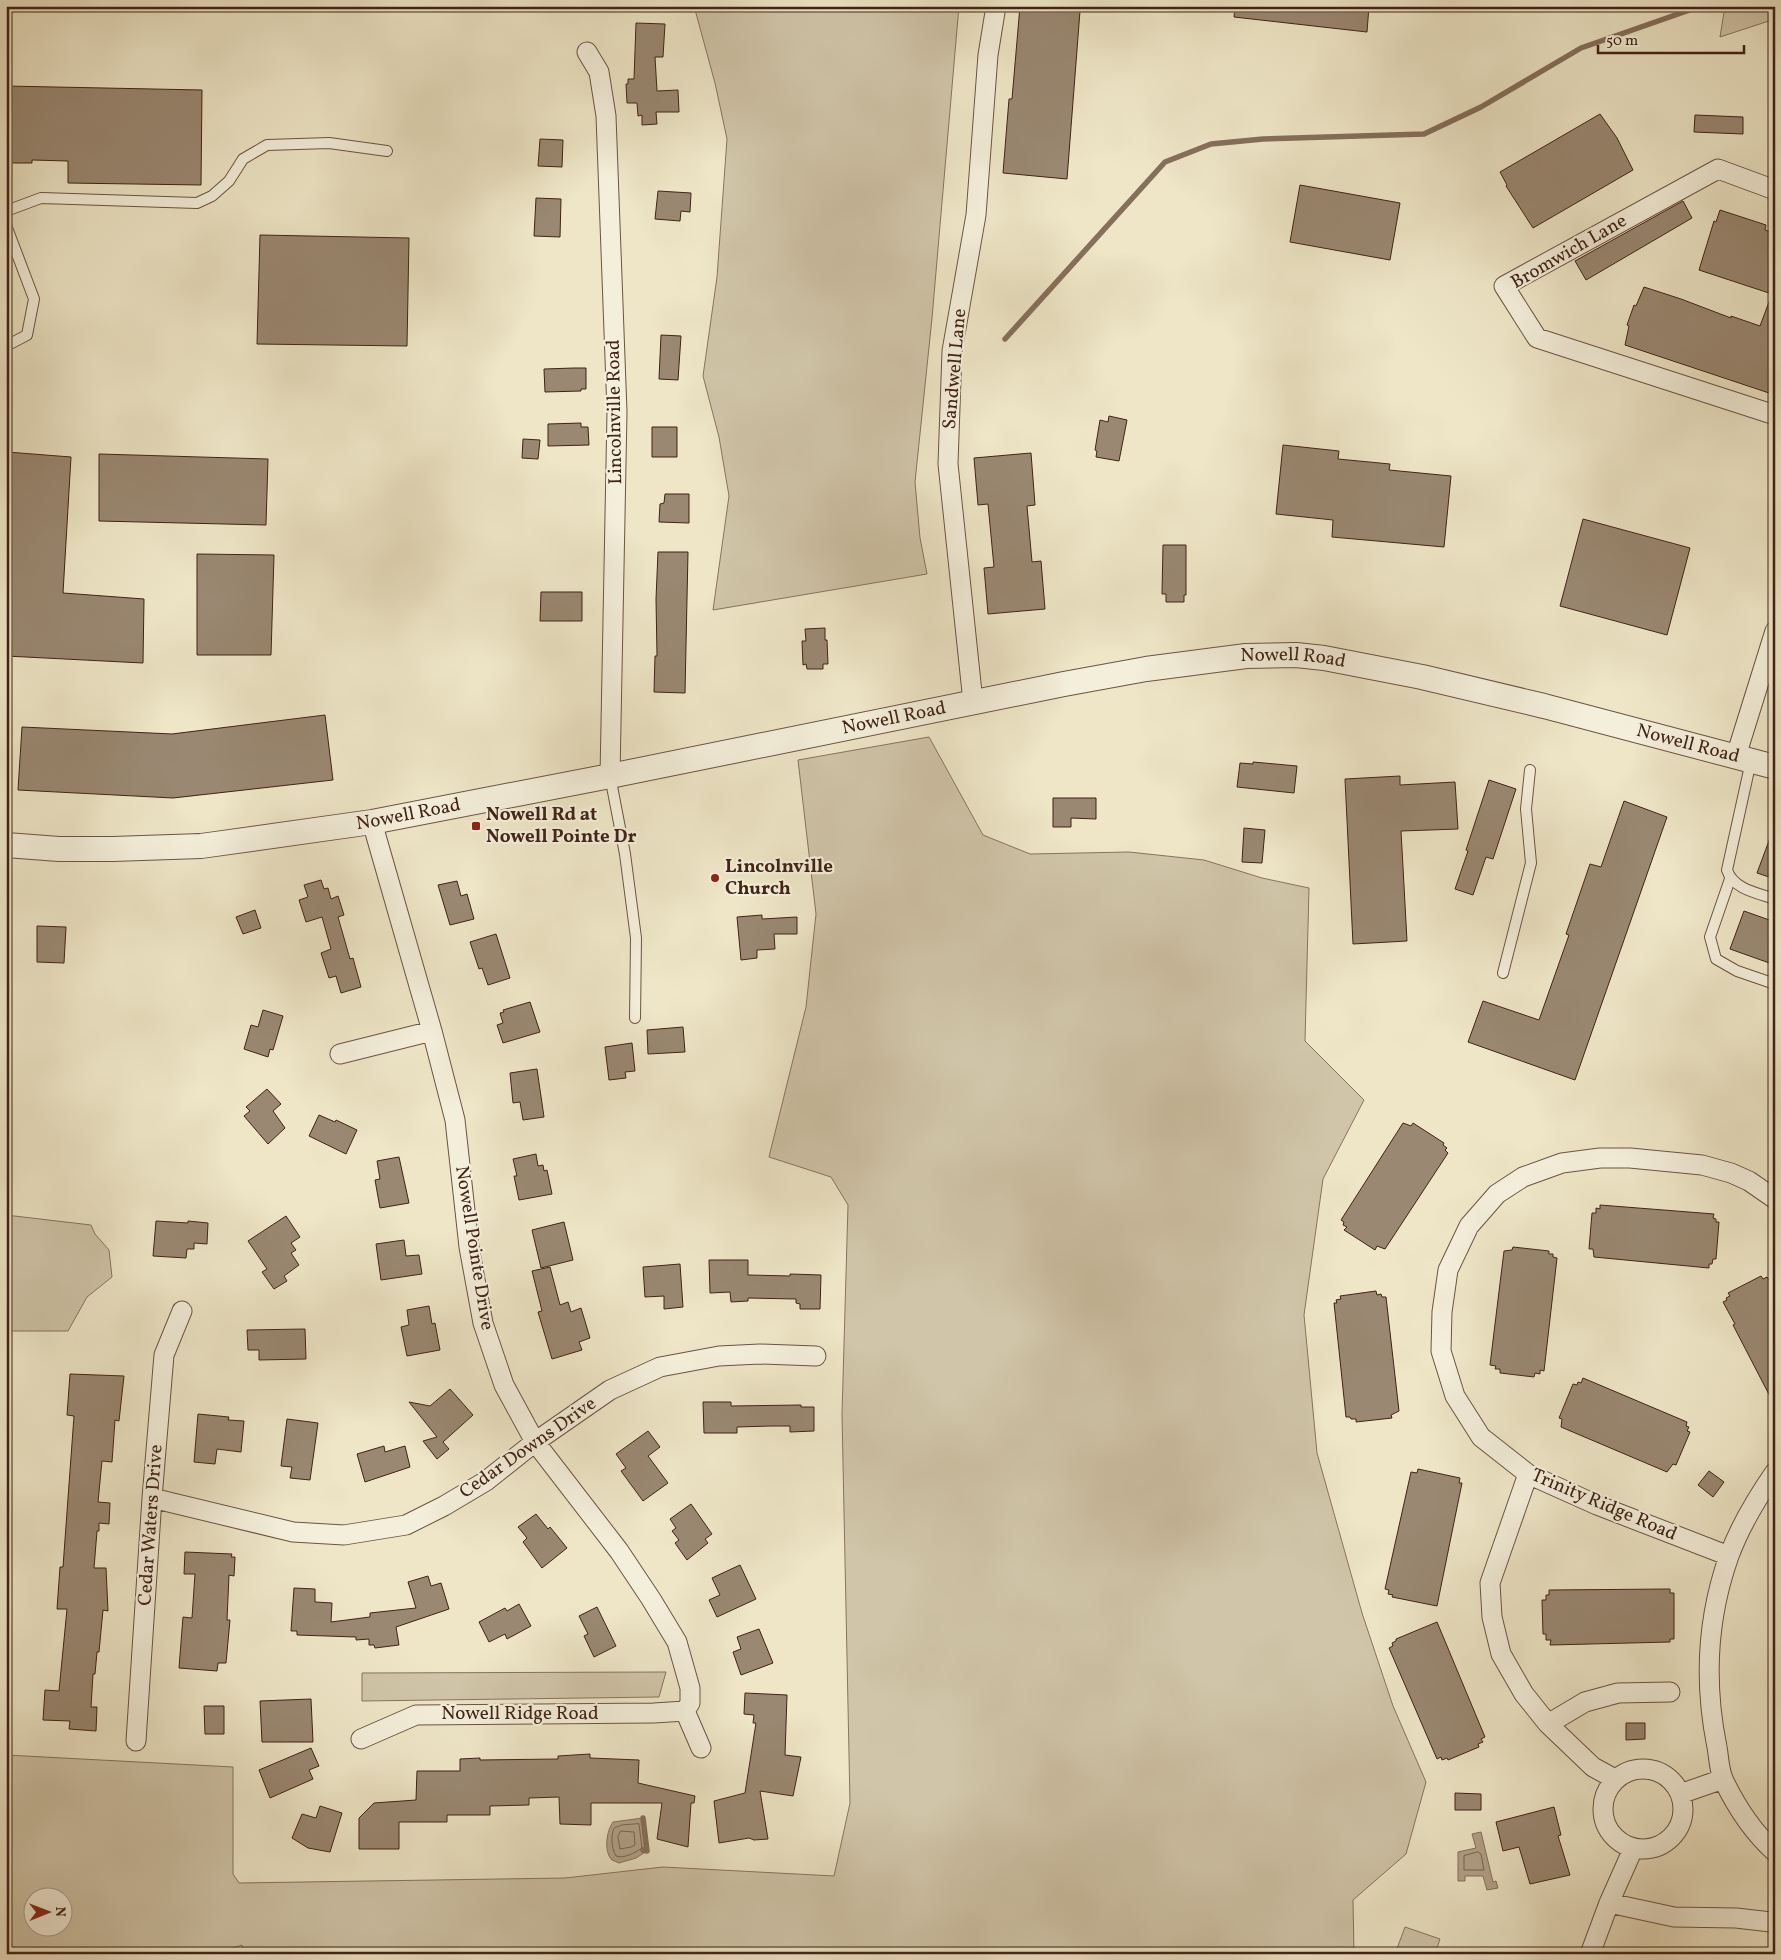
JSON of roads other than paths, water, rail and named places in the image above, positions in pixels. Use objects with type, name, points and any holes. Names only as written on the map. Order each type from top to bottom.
[{"type":"street","name":"Sandwell Lane","points":[[973,702],[948,464],[952,351],[976,215],[988,55],[996,6]]},
{"type":"street","name":"Lincolnville Road","points":[[587,52],[599,72],[606,116],[617,402],[610,776]]},
{"type":"street","name":"Bromwich Lane","points":[[1775,190],[1718,169],[1504,286],[1537,338],[1775,415]]},
{"type":"street","points":[[1744,758],[1775,631]]},
{"type":"street","name":"Nowell Road","points":[[6,845],[113,849],[201,846],[372,822],[973,702],[1164,666],[1238,656],[1296,655],[1346,661],[1422,676],[1744,758],[1775,768]]},
{"type":"street","name":"Nowell Pointe Drive","points":[[372,822],[432,1031],[455,1120],[469,1247],[483,1324],[504,1385],[535,1442],[619,1551],[677,1642],[690,1688],[690,1703],[685,1712]]},
{"type":"street","points":[[340,1054],[432,1031]]},
{"type":"street","name":"Trinity Ridge Road","points":[[1729,1556],[1597,1505],[1528,1474],[1481,1437],[1455,1396],[1441,1351],[1442,1312],[1448,1270],[1469,1226],[1497,1194],[1523,1177],[1562,1163],[1600,1158],[1630,1158],[1702,1164],[1749,1181],[1775,1199]]},
{"type":"street","name":"Cedar Waters Drive","points":[[136,1741],[152,1498],[164,1355],[182,1311]]},
{"type":"street","name":"Cedar Downs Drive","points":[[152,1498],[293,1532],[344,1535],[406,1525],[444,1506],[486,1481],[535,1442],[610,1390],[660,1367],[720,1356],[760,1354],[816,1356]]},
{"type":"street","points":[[1775,1472],[1742,1524],[1729,1556],[1714,1611],[1708,1671],[1712,1722],[1723,1779],[1744,1815],[1766,1844],[1775,1852]]},
{"type":"street","points":[[1528,1474],[1490,1583],[1492,1617],[1501,1654],[1524,1694],[1548,1724],[1593,1766],[1615,1779]]},
{"type":"street","points":[[1548,1724],[1585,1702],[1618,1693],[1670,1692]]},
{"type":"street","points":[[685,1712],[701,1748]]},
{"type":"street","name":"Nowell Ridge Road","points":[[361,1739],[416,1715],[685,1712]]},
{"type":"street","points":[[1638,1768],[1651,1769],[1664,1774],[1674,1782],[1680,1794],[1683,1806],[1682,1819],[1677,1831],[1669,1840],[1658,1847],[1646,1850],[1633,1849],[1622,1844],[1612,1836],[1604,1819],[1603,1800],[1607,1789],[1615,1779],[1626,1772],[1638,1768]]},
{"type":"street","points":[[1680,1794],[1723,1779]]},
{"type":"street","points":[[1590,1954],[1609,1903],[1633,1849]]},
{"type":"street","points":[[1609,1903],[1674,1917],[1736,1918],[1775,1924]]},
{"type":"lane","points":[[6,211],[41,198],[197,203],[212,196],[229,181],[243,159],[267,145],[329,143],[387,151]]},
{"type":"lane","points":[[6,224],[34,299],[27,335],[6,346]]},
{"type":"lane","points":[[1744,758],[1727,870],[1730,880],[1710,937],[1716,959],[1737,971],[1775,984]]},
{"type":"lane","points":[[1503,974],[1531,863],[1526,810],[1530,770]]},
{"type":"lane","points":[[610,776],[625,854],[636,938],[635,1018]]},
{"type":"lane","points":[[1730,880],[1741,887],[1775,899]]},
{"type":"water","points":[[643,1818],[647,1851],[636,1858],[619,1863],[612,1860],[609,1856],[607,1841],[613,1822]]},
{"type":"water","points":[[1481,1832],[1493,1882],[1496,1881],[1498,1888],[1487,1890],[1483,1876],[1465,1876],[1465,1881],[1458,1881],[1458,1852],[1476,1848],[1472,1834]]},
{"type":"waterway","points":[[1005,339],[1165,162],[1211,144],[1263,139],[1424,134],[1481,107],[1581,48],[1701,6]]},
{"type":"waterway","points":[[643,1818],[647,1851],[643,1850]]},
{"type":"place","name":"Nowell Rd at Nowell Pointe Dr","points":[[476,826]]},
{"type":"place","name":"Lincolnville Church","points":[[715,878]]}]
